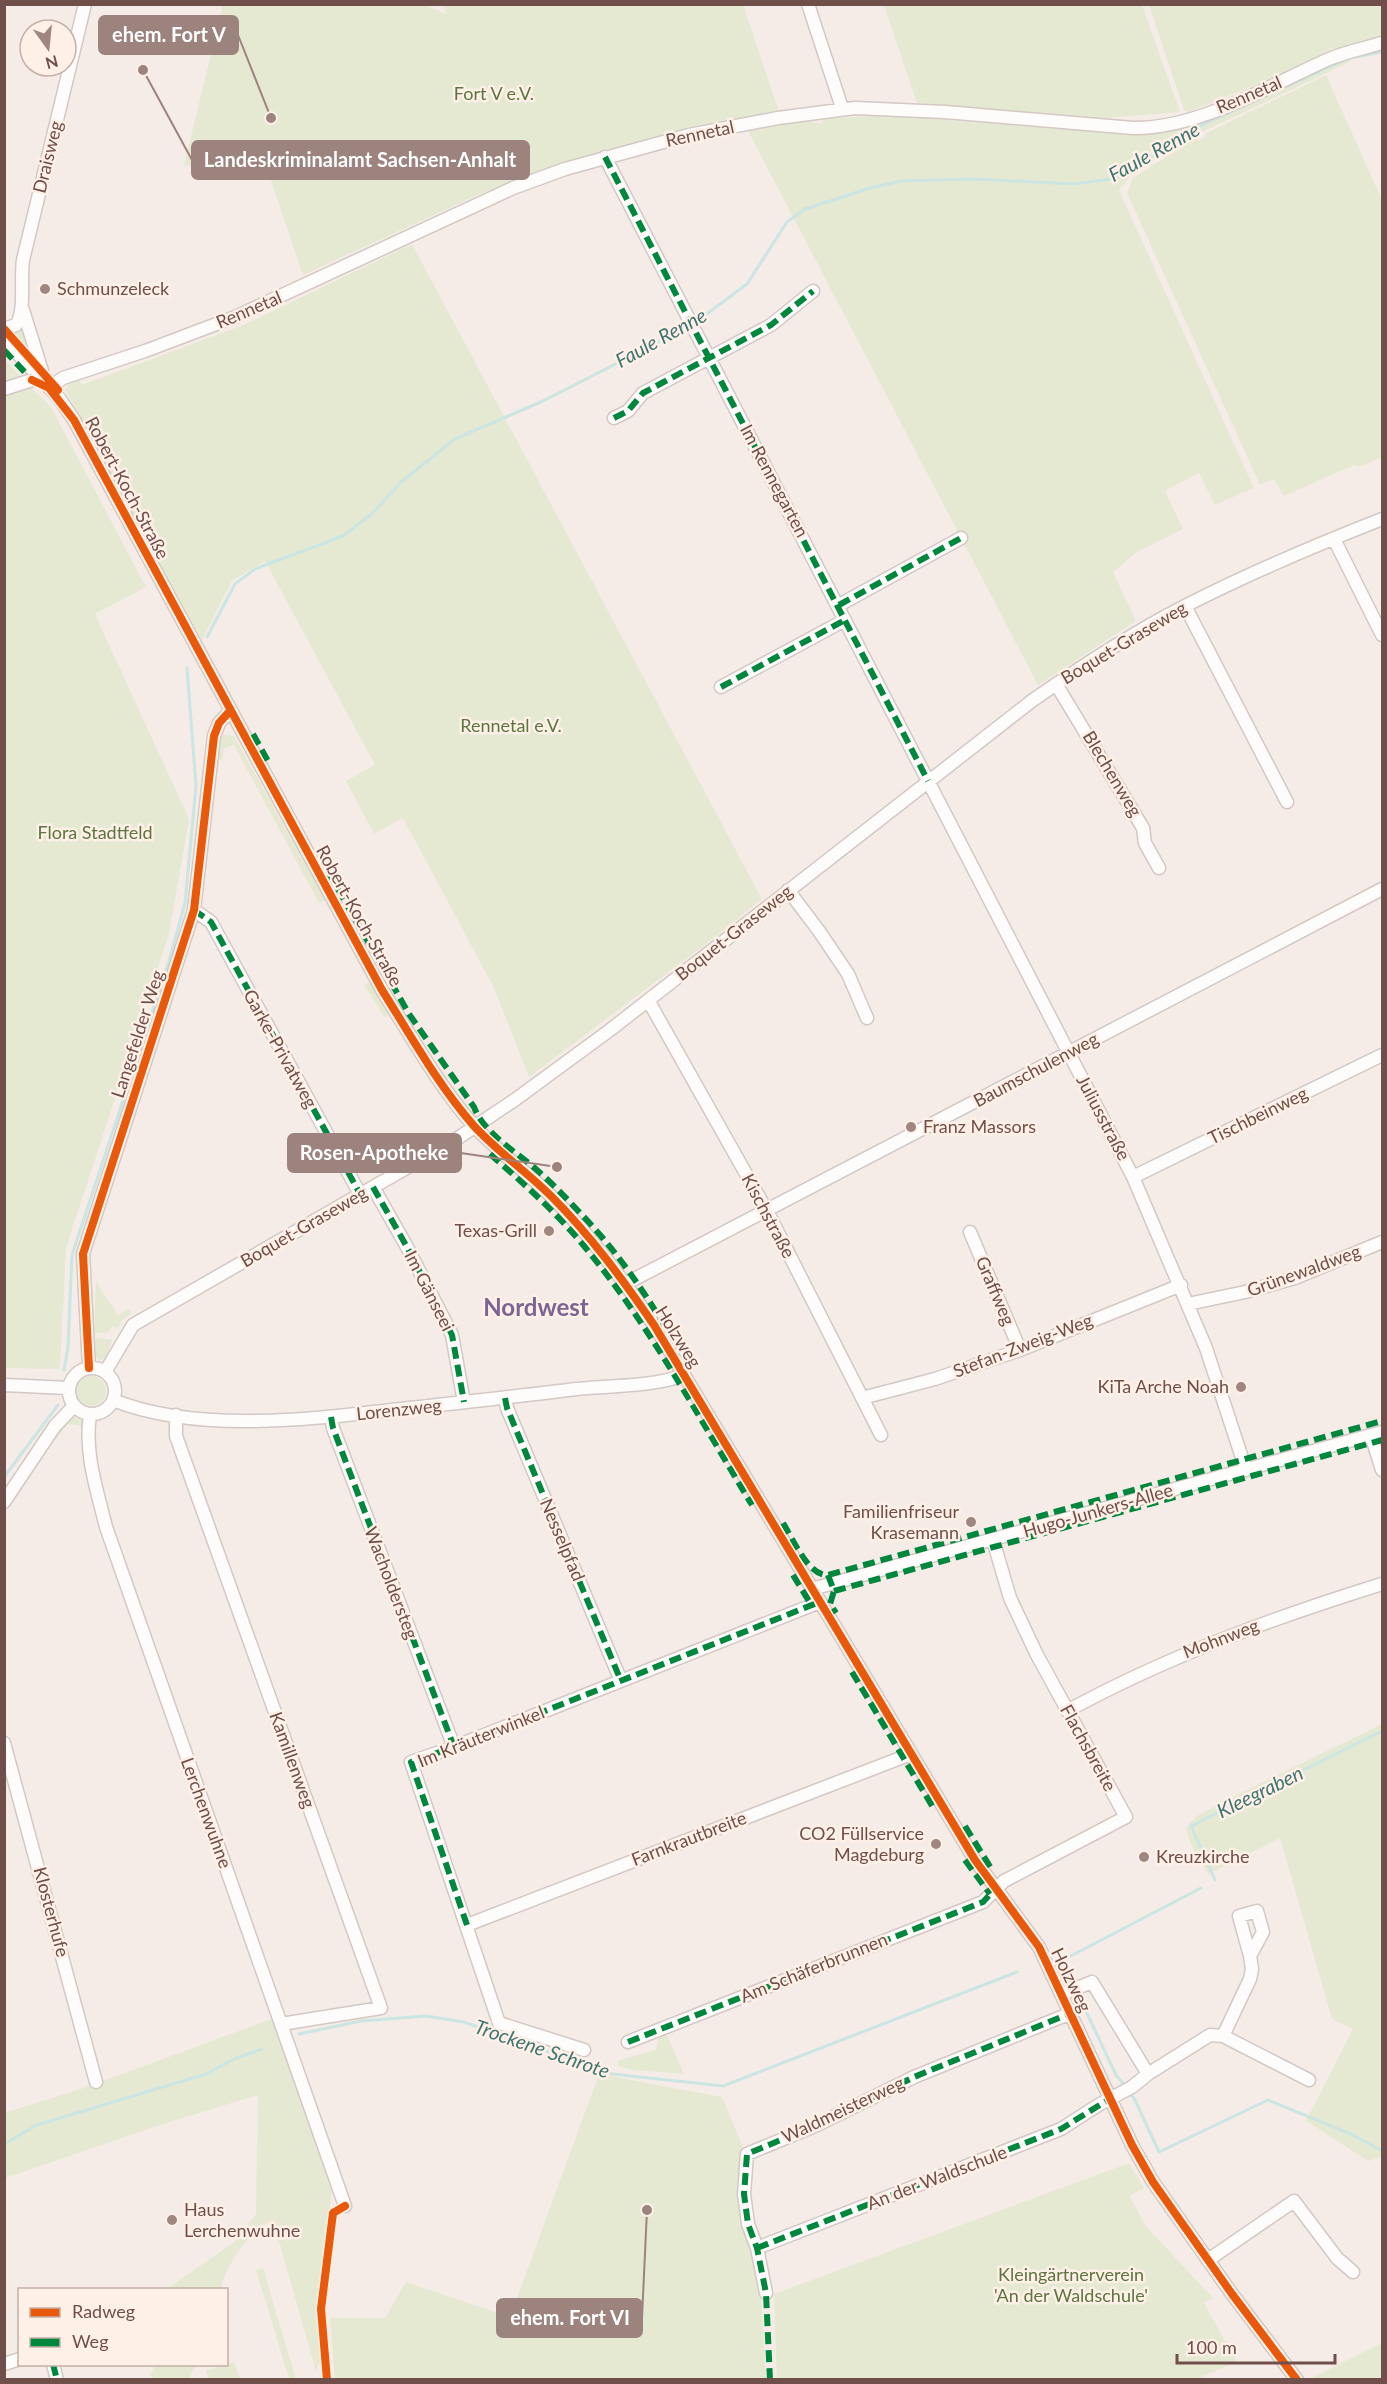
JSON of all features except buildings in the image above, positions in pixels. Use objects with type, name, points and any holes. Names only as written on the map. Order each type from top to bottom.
[{"type":"street","name":"Draisweg","points":[[38,375],[42,371],[23,310],[20,291],[23,260],[85,4]]},
{"type":"street","points":[[808,4],[842,108]]},
{"type":"street","name":"Rennetal","points":[[49,388],[63,378],[145,351],[235,317],[493,196],[605,157],[701,132],[842,108],[936,111],[1095,126],[1155,128],[1174,124],[1267,89],[1331,58],[1383,43]]},
{"type":"street","name":"Im Rennegarten","points":[[605,157],[839,605],[928,781]]},
{"type":"street","points":[[614,418],[628,411],[643,393],[771,325],[813,291]]},
{"type":"street","points":[[4,328],[16,325],[23,310]]},
{"type":"street","name":"Robert-Koch-Straße","points":[[4,339],[38,375],[74,420],[382,990],[440,1080],[475,1127]]},
{"type":"street","points":[[4,389],[32,380],[38,375]]},
{"type":"street","name":"Boquet-Graseweg","points":[[105,1372],[129,1329],[141,1319],[475,1127],[562,1066],[1056,684],[1136,633],[1185,606],[1243,578],[1383,519]]},
{"type":"street","points":[[839,605],[961,538]]},
{"type":"street","points":[[1334,539],[1383,635]]},
{"type":"street","points":[[1185,606],[1287,802]]},
{"type":"street","points":[[721,687],[845,620]]},
{"type":"street","name":"Blechenweg","points":[[1056,684],[1143,828],[1145,843],[1159,868]]},
{"type":"street","name":"Langefelder Weg","points":[[89,1368],[83,1254],[194,910],[214,736],[219,723],[230,711]]},
{"type":"street","name":"Juliusstraße","points":[[928,781],[1133,1177],[1206,1348],[1246,1470]]},
{"type":"street","name":"Baumschulenweg","points":[[626,1284],[1383,889]]},
{"type":"street","points":[[788,890],[848,974],[867,1018]]},
{"type":"street","name":"Garke-Privatweg","points":[[194,910],[211,922],[360,1194]]},
{"type":"street","name":"Kischstraße","points":[[648,1000],[767,1211],[881,1435]]},
{"type":"street","name":"Tischbeinweg","points":[[1133,1177],[1383,1055]]},
{"type":"street","name":"Holzweg","points":[[475,1127],[564,1210],[626,1284],[684,1374],[975,1860],[1072,1990],[1071,2013],[1121,2093],[1153,2182],[1297,2379]]},
{"type":"street","name":"Im Gänseei","points":[[373,1187],[452,1335],[464,1402]]},
{"type":"street","name":"Graffweg","points":[[970,1232],[1020,1350]]},
{"type":"street","name":"Grünewaldweg","points":[[1188,1304],[1295,1278],[1383,1242]]},
{"type":"street","name":"Stefan-Zweig-Weg","points":[[862,1398],[935,1380],[1020,1350],[1180,1285]]},
{"type":"street","points":[[89,1368],[105,1372],[114,1385],[113,1400],[104,1411],[90,1415],[81,1412],[69,1398],[68,1388],[75,1374],[89,1368]]},
{"type":"street","name":"Lorenzweg","points":[[113,1400],[141,1410],[253,1421],[332,1417],[596,1387],[669,1382],[684,1374]]},
{"type":"street","points":[[4,1385],[68,1388]]},
{"type":"street","name":"Nesselpfad","points":[[505,1398],[507,1408],[621,1681]]},
{"type":"street","points":[[4,1502],[56,1426],[74,1406]]},
{"type":"street","name":"Lerchenwuhne","points":[[90,1415],[87,1432],[90,1462],[106,1527],[345,2206]]},
{"type":"street","name":"Kamillenweg","points":[[176,1415],[176,1436],[381,2008],[281,2024]]},
{"type":"street","name":"Wacholdersteg","points":[[332,1417],[333,1428],[454,1747]]},
{"type":"street","points":[[1377,1433],[1383,1470]]},
{"type":"street","name":"Hugo-Junkers-Allee","points":[[812,1588],[1377,1433]]},
{"type":"street","name":"Flachsbreite","points":[[993,1540],[1010,1599],[1067,1712],[1126,1817],[1004,1881],[995,1888]]},
{"type":"street","name":"Mohnweg","points":[[1067,1712],[1136,1676],[1223,1637],[1383,1584]]},
{"type":"street","name":"Im Kräuterwinkel","points":[[584,2050],[499,2023],[411,1762],[820,1602]]},
{"type":"street","name":"Klosterhufe","points":[[4,1743],[96,2082]]},
{"type":"street","name":"Farnkrautbreite","points":[[467,1925],[911,1754]]},
{"type":"street","name":"Am Schäferbrunnen","points":[[628,2042],[983,1902],[995,1888]]},
{"type":"street","points":[[1250,1956],[1252,1969],[1250,1979],[1223,2036],[1309,2080]]},
{"type":"street","points":[[1072,1990],[1092,1982],[1148,2074]]},
{"type":"street","name":"Waldmeisterweg","points":[[766,2293],[758,2248],[748,2224],[744,2194],[747,2154],[817,2125],[914,2077],[1071,2013]]},
{"type":"street","name":"An der Waldschule","points":[[758,2248],[1061,2129],[1210,2035],[1223,2036]]},
{"type":"street","points":[[1208,2260],[1294,2201],[1337,2258],[1353,2272]]},
{"type":"green space","name":"Fort V e.V.","points":[[423,4],[446,14],[443,5],[743,5],[779,111],[684,129],[573,161],[482,193],[303,275],[269,175],[184,165],[223,5]]},
{"type":"green space","points":[[884,5],[1142,5],[1180,112],[1107,118],[917,103]]},
{"type":"green space","points":[[1149,5],[1382,5],[1382,36],[1337,50],[1332,48],[1323,53],[1321,58],[1189,112],[1184,110]]},
{"type":"green space","points":[[1349,56],[1350,62],[1202,132],[1197,120]]},
{"type":"green space","points":[[1326,75],[1382,200],[1382,457],[1360,467],[1354,465],[1284,496],[1274,479],[1260,485],[1127,193],[1133,178],[1196,138],[1198,141],[1204,138],[1205,134]]},
{"type":"green space","points":[[873,116],[934,117],[945,120],[1125,134],[1160,133],[1185,125],[1189,136],[1131,175],[1119,190],[1254,488],[1215,505],[1199,473],[1165,491],[1183,529],[1137,552],[1113,572],[1136,621],[1038,685],[747,129],[807,121],[821,124],[824,119]]},
{"type":"green space","name":"Rennetal e.V.","points":[[412,244],[762,899],[714,938],[529,1077],[494,988],[403,818],[374,834],[346,781],[375,765],[265,561],[232,581],[202,640],[65,390],[69,384],[79,380],[82,385],[246,324]]},
{"type":"green space","points":[[22,328],[28,353],[11,334]]},
{"type":"green space","points":[[5,359],[22,379],[5,385]]},
{"type":"green space","name":"Flora Stadtfeld","points":[[28,385],[51,407],[146,587],[95,614],[189,819],[169,934],[66,1248],[60,1369],[5,1368],[4,393]]},
{"type":"green space","points":[[225,735],[234,736],[325,900],[319,903],[234,745],[224,749],[222,762],[216,755],[218,742]]},
{"type":"green space","points":[[370,983],[389,1015],[384,1017],[364,985]]},
{"type":"green space","points":[[96,1282],[118,1315],[128,1309],[132,1313],[121,1321],[118,1328],[112,1326],[108,1333],[94,1333]]},
{"type":"green space","points":[[95,1339],[112,1340],[107,1357],[99,1361],[96,1357]]},
{"type":"green space","points":[[91,1376],[102,1380],[106,1391],[102,1402],[91,1406],[80,1402],[76,1391],[80,1380]]},
{"type":"green space","points":[[73,1416],[82,1420],[83,1426],[68,1424],[54,1441],[52,1439],[67,1419]]},
{"type":"green space","points":[[1382,1724],[1382,2157],[1368,2161],[1306,2121],[1353,2029],[1332,2019],[1280,1838],[1208,1874],[1190,1842],[1186,1827],[1197,1816],[1235,1796]]},
{"type":"green space","points":[[274,2018],[330,2172],[332,2189],[317,2326],[321,2358],[316,2371],[273,2220],[256,2232],[240,2249],[228,2269],[221,2288],[168,2288],[234,2242],[256,2214],[258,2095],[160,2125],[5,2178],[4,2113],[90,2086]]},
{"type":"green space","points":[[666,2033],[684,2074],[633,2070],[618,2066],[619,2060],[656,2050],[659,2035]]},
{"type":"green space","points":[[599,2074],[722,2097],[745,2152],[746,2227],[761,2296],[766,2379],[335,2379],[330,2318],[385,2318],[406,2282],[510,2317]]},
{"type":"green space","name":"Kleingärtnerverein 'An der Waldschule'","points":[[1129,2163],[1144,2188],[1130,2196],[1145,2225],[1213,2298],[1204,2303],[1237,2362],[1194,2380],[777,2379],[774,2294]]},
{"type":"green space","points":[[263,2268],[296,2379],[289,2379],[256,2270]]},
{"type":"green space","points":[[1382,2343],[1382,2379],[1316,2380],[1312,2378]]},
{"type":"green space","points":[[234,2362],[240,2378],[209,2379],[206,2371],[228,2366]]},
{"type":"green space","points":[[154,2366],[196,2366],[190,2375],[191,2379],[152,2379],[151,2374]]},
{"type":"waterway","name":"Faule Renne","points":[[696,322],[747,284],[787,222],[805,209],[873,187],[902,181],[974,179],[1074,184],[1111,179],[1125,173],[1198,127],[1349,58],[1382,52]]},
{"type":"waterway","name":"Faule Renne","points":[[207,637],[235,584],[255,569],[343,536],[373,513],[400,483],[455,439],[543,401],[690,326]]},
{"type":"waterway","name":"Faule Renne","points":[[64,1370],[68,1347],[72,1255],[169,961],[185,903],[196,786],[187,668]]},
{"type":"waterway","name":"Faule Renne","points":[[4,1477],[58,1405]]},
{"type":"waterway","name":"Kleegraben","points":[[1215,1880],[1191,1826],[1382,1731]]},
{"type":"waterway","name":"Kleegraben","points":[[1075,1985],[1065,1959],[1201,1888]]},
{"type":"waterway","name":"Trockene Schrote","points":[[299,2034],[361,2021],[426,2016],[464,2022],[612,2074],[723,2086],[1017,1972]]},
{"type":"waterway","name":"Trockene Schrote","points":[[1077,1992],[1116,2075],[1126,2087]]},
{"type":"waterway","name":"Trockene Schrote","points":[[4,2144],[37,2125],[206,2074],[236,2058],[262,2049]]},
{"type":"waterway","name":"Trockene Schrote","points":[[1129,2092],[1159,2152],[1268,2100],[1353,2135],[1382,2151]]},
{"type":"marked path","points":[[605,157],[928,781]]},
{"type":"marked path","points":[[614,418],[628,411],[643,393],[771,325],[813,291]]},
{"type":"marked path","points":[[4,350],[35,383]]},
{"type":"marked path","points":[[839,605],[961,538]]},
{"type":"marked path","points":[[721,687],[845,620]]},
{"type":"marked path","points":[[253,734],[270,765]]},
{"type":"marked path","points":[[329,873],[409,1014],[485,1126],[549,1181],[594,1227],[628,1271],[669,1333]]},
{"type":"marked path","points":[[194,910],[211,922],[360,1194]]},
{"type":"marked path","points":[[490,1154],[562,1221],[608,1276],[673,1372],[752,1505]]},
{"type":"marked path","points":[[373,1187],[452,1335],[464,1402]]},
{"type":"marked path","points":[[505,1398],[507,1408],[621,1681]]},
{"type":"marked path","points":[[331,1417],[333,1428],[454,1747]]},
{"type":"marked path","points":[[783,1523],[796,1547],[814,1570],[828,1575],[1382,1421]]},
{"type":"marked path","points":[[834,1591],[1382,1440]]},
{"type":"marked path","points":[[793,1575],[812,1606]]},
{"type":"marked path","points":[[828,1575],[834,1591],[830,1604],[836,1613]]},
{"type":"marked path","points":[[467,1925],[411,1762],[817,1603]]},
{"type":"marked path","points":[[852,1672],[934,1809]]},
{"type":"marked path","points":[[965,1826],[992,1870]]},
{"type":"marked path","points":[[965,1860],[990,1894]]},
{"type":"marked path","points":[[628,2042],[983,1902],[994,1890]]},
{"type":"marked path","points":[[770,2380],[766,2293],[757,2248],[748,2224],[744,2194],[747,2154],[817,2125],[914,2077],[1071,2013]]},
{"type":"marked path","points":[[757,2248],[1061,2129],[1111,2098]]},
{"type":"marked path","points":[[54,2366],[57,2380]]},
{"type":"cycle path","points":[[4,329],[58,390]]},
{"type":"cycle path","points":[[32,380],[49,388],[74,420],[382,990],[425,1060],[474,1126],[542,1188],[580,1227],[654,1325],[975,1860],[1039,1947],[1132,2145],[1153,2182],[1232,2294],[1297,2380]]},
{"type":"cycle path","points":[[89,1368],[83,1254],[194,910],[214,736],[219,723],[230,711]]},
{"type":"cycle path","points":[[327,2380],[321,2309],[333,2213],[345,2206]]},
{"type":"place","name":"Landeskriminalamt Sachsen-Anhalt","points":[[143,70]]},
{"type":"place","name":"ehem. Fort V","points":[[271,118]]},
{"type":"place","name":"Schmunzeleck","points":[[45,289]]},
{"type":"place","name":"Franz Massors","points":[[911,1127]]},
{"type":"place","name":"Rosen-Apotheke","points":[[557,1167]]},
{"type":"place","name":"Texas-Grill","points":[[549,1231]]},
{"type":"place","name":"KiTa Arche Noah","points":[[1241,1387]]},
{"type":"place","name":"Familienfriseur Krasemann","points":[[971,1522]]},
{"type":"place","name":"CO2 Füllservice Magdeburg","points":[[936,1844]]},
{"type":"place","name":"Kreuzkirche","points":[[1144,1857]]},
{"type":"place","name":"ehem. Fort VI","points":[[647,2210]]},
{"type":"place","name":"Haus Lerchenwuhne","points":[[172,2220]]},
{"type":"district","name":"Nordwest","points":[[536,1308]]}]
